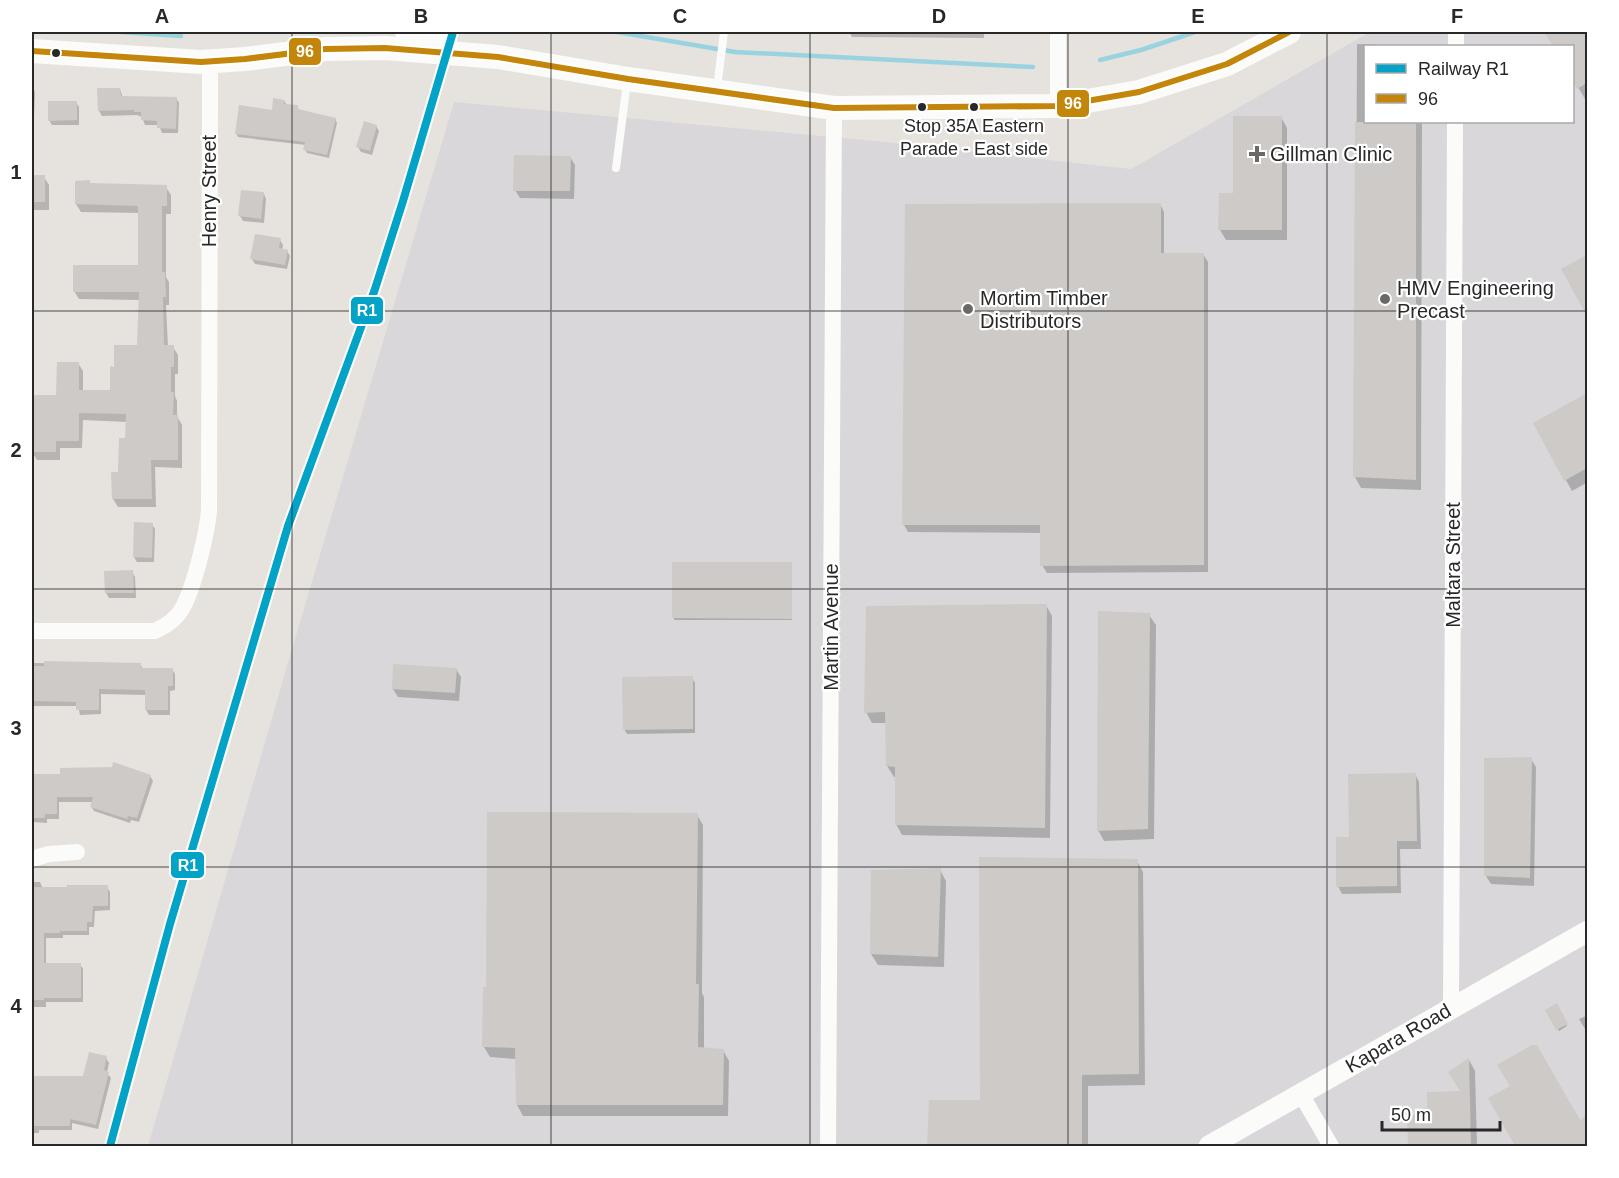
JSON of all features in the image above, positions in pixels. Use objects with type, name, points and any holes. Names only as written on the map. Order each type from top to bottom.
[{"type":"main road","points":[[407,32],[503,57],[628,79],[718,81],[834,108],[1058,106],[1139,92],[1227,64],[1289,32]]},
{"type":"main road","points":[[32,51],[155,60],[210,61],[321,40],[385,48],[503,57]]},
{"type":"street","points":[[1058,32],[1058,106]]},
{"type":"street","name":"Henry Street","points":[[32,631],[155,631],[164,627],[184,607],[192,586],[208,524],[209,497],[210,61]]},
{"type":"street","name":"Martin Avenue","points":[[828,1146],[834,108]]},
{"type":"street","name":"Maltara Street","points":[[1451,1008],[1455,123]]},
{"type":"street","points":[[32,859],[49,854],[77,852]]},
{"type":"street","name":"Kapara Road","points":[[1209,1146],[1587,931]]},
{"type":"street","points":[[1301,1094],[1331,1146]]},
{"type":"lane","points":[[718,81],[724,32]]},
{"type":"lane","points":[[616,168],[628,79]]},
{"type":"shaded area","points":[[1370,32],[1587,32],[1587,1146],[148,1146],[454,102],[875,141],[1131,169]]},
{"type":"building","points":[[1544,32],[1587,32],[1587,83],[1577,89],[1574,84],[1574,45],[1552,45]]},
{"type":"building","points":[[97,88],[120,88],[121,96],[177,97],[176,129],[157,128],[157,121],[141,120],[141,112],[134,112],[134,110],[98,111]]},
{"type":"building","points":[[273,98],[285,100],[284,104],[298,105],[298,109],[336,118],[327,155],[303,150],[305,142],[235,134],[239,105],[272,110]]},
{"type":"building","points":[[48,101],[77,101],[77,120],[48,121]]},
{"type":"building","name":"Gillman Clinic","points":[[1233,116],[1282,116],[1282,230],[1218,230],[1219,193],[1233,193]]},
{"type":"building","points":[[364,121],[377,125],[370,151],[356,147]]},
{"type":"building","name":"HMV Engineering Precast","points":[[1355,122],[1416,123],[1416,480],[1353,477]]},
{"type":"building","points":[[514,155],[571,156],[570,191],[513,191]]},
{"type":"building","points":[[32,175],[45,175],[45,202],[32,202]]},
{"type":"building","points":[[90,180],[90,183],[167,185],[167,206],[162,206],[162,272],[165,272],[166,297],[163,297],[164,345],[174,345],[171,392],[174,392],[173,415],[178,415],[178,460],[151,460],[152,499],[112,499],[111,472],[118,472],[119,438],[125,438],[126,414],[79,413],[79,441],[56,441],[56,452],[32,452],[32,395],[56,395],[57,362],[79,362],[79,390],[110,390],[110,366],[114,367],[114,345],[137,345],[139,292],[73,292],[73,265],[138,265],[138,206],[75,204],[75,181]]},
{"type":"building","points":[[241,190],[264,192],[261,219],[238,216]]},
{"type":"building","points":[[1161,203],[1161,253],[1204,253],[1204,565],[1040,566],[1040,525],[902,525],[905,204]]},
{"type":"building","points":[[255,234],[281,238],[279,248],[288,250],[285,265],[250,259]]},
{"type":"building","points":[[1587,255],[1587,316],[1561,269]]},
{"type":"building","points":[[1587,393],[1587,468],[1564,481],[1533,423]]},
{"type":"building","points":[[134,522],[153,523],[152,558],[133,557]]},
{"type":"building","points":[[672,562],[792,562],[792,619],[672,618]]},
{"type":"building","points":[[133,570],[134,593],[105,593],[104,571]]},
{"type":"building","points":[[1047,604],[1045,828],[895,825],[895,767],[886,766],[885,712],[864,713],[866,606]]},
{"type":"building","points":[[1098,611],[1150,613],[1148,829],[1097,831]]},
{"type":"building","points":[[44,661],[141,663],[141,668],[173,668],[173,686],[168,686],[168,710],[145,710],[145,690],[99,689],[99,710],[76,710],[76,702],[32,701],[32,666],[44,666]]},
{"type":"building","points":[[393,664],[457,668],[455,693],[392,689]]},
{"type":"building","points":[[693,676],[693,729],[623,730],[622,677]]},
{"type":"building","points":[[1532,757],[1530,878],[1484,876],[1484,758]]},
{"type":"building","points":[[113,762],[151,775],[137,818],[128,816],[127,819],[90,807],[93,797],[57,797],[57,814],[45,814],[45,818],[32,818],[33,774],[60,774],[60,768],[112,767]]},
{"type":"building","points":[[1416,773],[1417,841],[1397,841],[1397,886],[1336,887],[1336,837],[1349,837],[1348,774]]},
{"type":"building","points":[[487,812],[698,813],[696,984],[699,984],[698,1047],[724,1049],[723,1105],[516,1105],[515,1048],[482,1047],[483,987],[486,987]]},
{"type":"building","points":[[979,857],[1138,859],[1139,1074],[1082,1075],[1082,1146],[927,1146],[929,1100],[980,1100]]},
{"type":"building","points":[[941,868],[938,957],[870,954],[871,870]]},
{"type":"building","points":[[67,885],[108,885],[108,906],[93,906],[92,922],[87,922],[87,931],[44,933],[44,963],[81,963],[81,998],[32,1000],[32,887],[67,887]]},
{"type":"building","points":[[1557,1003],[1568,1024],[1556,1030],[1545,1010]]},
{"type":"building","points":[[1532,1045],[1537,1045],[1580,1120],[1587,1115],[1587,1146],[1515,1146],[1488,1098],[1510,1086],[1497,1065]]},
{"type":"building","points":[[89,1052],[107,1056],[104,1070],[109,1072],[96,1125],[70,1119],[70,1126],[32,1126],[32,1076],[83,1076]]},
{"type":"building","points":[[1469,1058],[1471,1146],[1408,1146],[1407,1115],[1427,1115],[1427,1092],[1460,1091],[1448,1072]]},
{"type":"waterway","points":[[120,32],[181,36]]},
{"type":"waterway","points":[[617,32],[735,52],[1033,67]]},
{"type":"waterway","points":[[1100,60],[1141,50],[1195,32]]},
{"type":"rail line","name":"R1","points":[[110,1146],[170,924],[288,526],[375,289],[453,32]]},
{"type":"transit line","name":"96","points":[[32,51],[201,62],[325,49],[385,48],[498,57],[628,79],[834,108],[1058,106],[1139,92],[1227,64],[1289,32]]},
{"type":"place","name":"Stop 35A Eastern Parade - East side","points":[[974,107]]},
{"type":"place","name":"Gillman Clinic","points":[[1257,154]]},
{"type":"place","name":"HMV Engineering Precast","points":[[1385,299]]},
{"type":"place","name":"Mortim Timber Distributors","points":[[968,309]]}]
